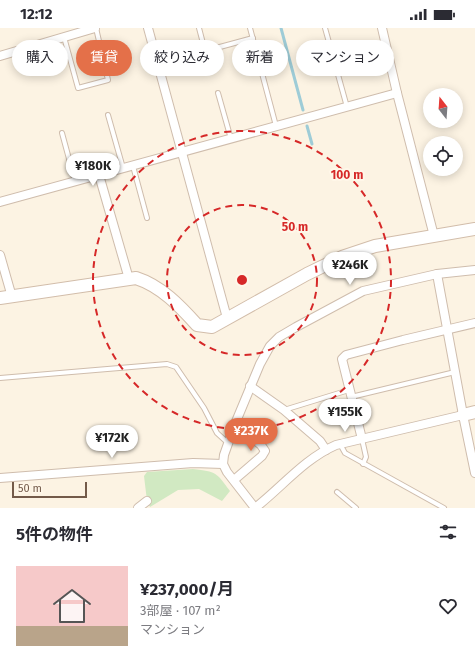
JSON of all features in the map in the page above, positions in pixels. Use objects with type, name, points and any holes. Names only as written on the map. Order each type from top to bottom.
[{"type":"street","points":[[0,56],[96,28]]},
{"type":"street","points":[[148,28],[227,318]]},
{"type":"street","points":[[382,28],[397,93],[434,236]]},
{"type":"street","points":[[0,202],[397,93]]},
{"type":"street","points":[[99,175],[129,279]]},
{"type":"street","points":[[0,255],[6,298],[136,278],[149,282],[182,308],[197,325],[212,327],[307,274],[342,257],[375,246],[475,229]]},
{"type":"street","points":[[475,270],[437,274],[363,291],[279,337],[270,346],[250,386],[228,443],[223,464],[227,472],[255,508],[314,456],[326,450],[340,444],[475,412]]},
{"type":"street","points":[[437,274],[475,473]]},
{"type":"street","points":[[362,439],[342,358],[346,355],[475,323]]},
{"type":"street","points":[[250,386],[284,410],[320,441],[326,450]]},
{"type":"street","points":[[234,480],[262,456],[265,451],[261,445],[235,424]]},
{"type":"street","points":[[0,478],[193,463],[223,464]]},
{"type":"street","points":[[138,508],[147,501]]},
{"type":"lane","points":[[64,37],[78,88],[108,80],[96,28]]},
{"type":"lane","points":[[199,28],[205,51],[252,38]]},
{"type":"lane","points":[[250,28],[276,126]]},
{"type":"lane","points":[[325,28],[347,106]]},
{"type":"lane","points":[[218,93],[231,139]]},
{"type":"lane","points":[[108,115],[123,169]]},
{"type":"lane","points":[[62,133],[76,182]]},
{"type":"lane","points":[[133,166],[147,218]]},
{"type":"lane","points":[[0,378],[167,364],[176,367],[204,408],[218,434],[228,443]]},
{"type":"lane","points":[[284,410],[350,393],[455,372]]},
{"type":"lane","points":[[362,439],[366,457],[362,464]]},
{"type":"lane","points":[[340,444],[345,453],[362,464],[444,508]]},
{"type":"lane","points":[[337,492],[356,508]]},
{"type":"green space","points":[[193,469],[212,472],[222,480],[230,491],[222,501],[199,489],[178,490],[150,507],[147,501],[144,476],[147,472]]},
{"type":"waterway","points":[[281,28],[303,110]]},
{"type":"waterway","points":[[307,126],[312,144]]}]
